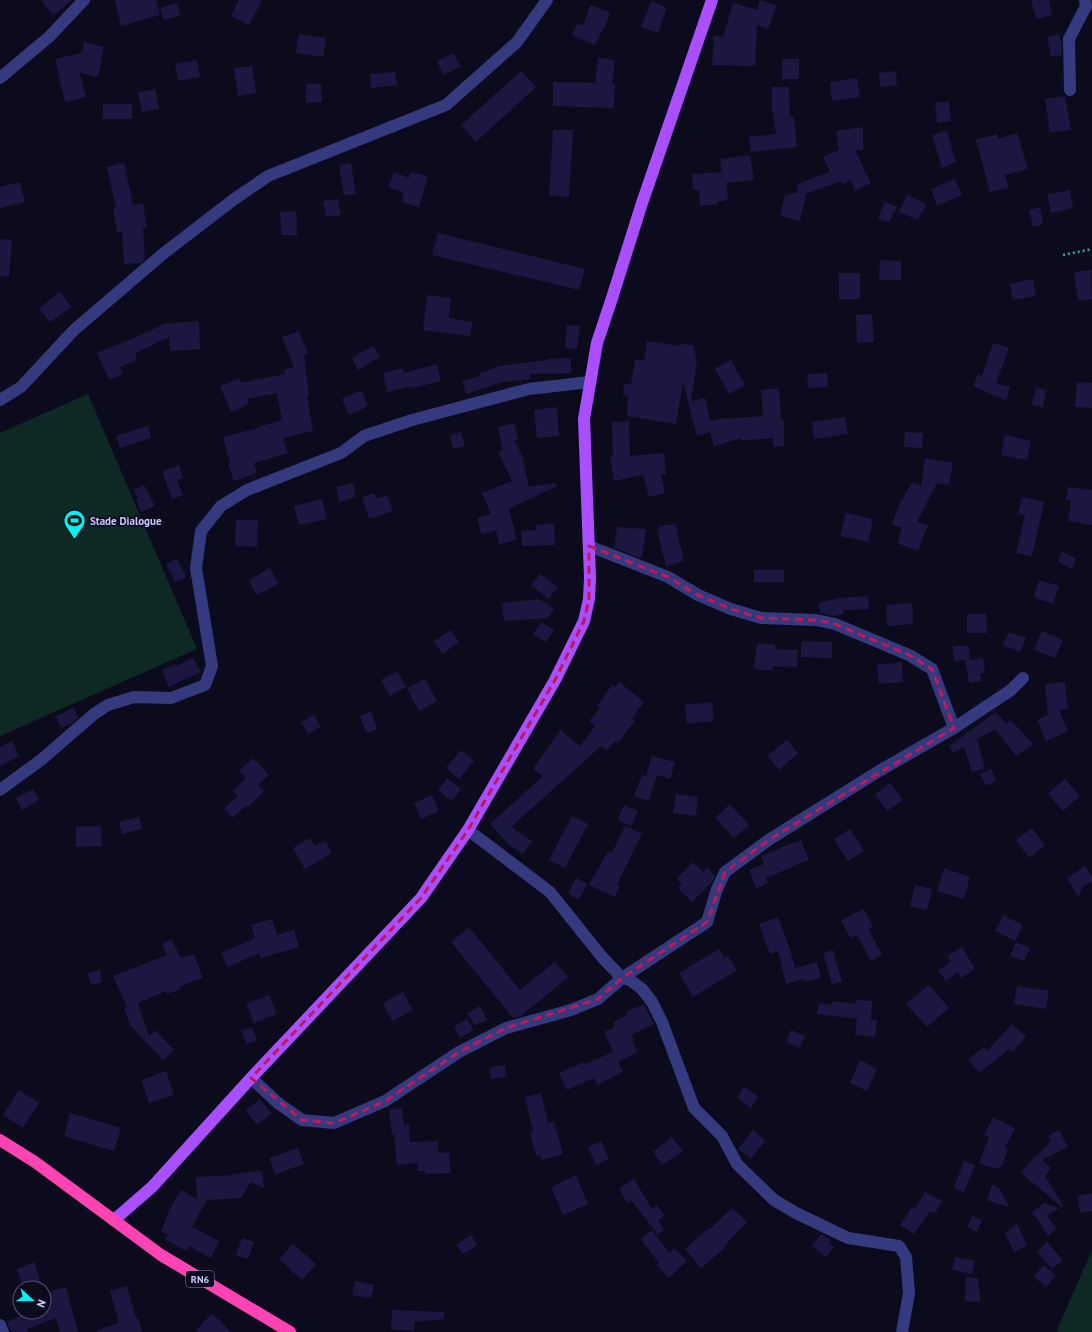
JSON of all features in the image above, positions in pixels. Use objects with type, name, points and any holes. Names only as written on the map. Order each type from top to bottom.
[{"type":"highway","name":"RN6","points":[[0,1140],[35,1162],[161,1255],[290,1332]]},
{"type":"main road","points":[[114,1220],[152,1187],[251,1078],[421,898],[468,830],[555,680],[584,621],[589,599],[590,578],[584,419],[596,343],[642,203],[712,0]]},
{"type":"street","points":[[0,78],[49,37],[84,0]]},
{"type":"street","points":[[0,400],[21,386],[74,330],[164,253],[233,200],[268,176],[446,105],[517,42],[547,0]]},
{"type":"street","points":[[1070,90],[1068,39],[1086,6],[1085,0]]},
{"type":"street","points":[[0,790],[41,760],[94,714],[108,705],[134,697],[171,698],[205,685],[212,666],[196,568],[201,532],[221,506],[247,490],[341,453],[364,436],[412,420],[529,389],[589,382]]},
{"type":"street","points":[[588,546],[668,577],[698,595],[731,609],[761,618],[816,620],[835,624],[909,654],[932,669],[954,728]]},
{"type":"street","points":[[251,1078],[278,1103],[302,1120],[334,1123],[385,1101],[459,1052],[506,1028],[571,1010],[598,999],[622,978],[707,922],[717,888],[725,872],[790,827],[880,771],[954,728],[1011,690],[1023,678]]},
{"type":"street","points":[[468,830],[550,892],[602,957],[622,978],[630,980],[642,989],[652,1002],[662,1022],[694,1108],[722,1136],[737,1164],[774,1200],[796,1213],[848,1238],[899,1246],[906,1256],[910,1294],[902,1332]]},
{"type":"street","points":[[0,1325],[3,1332]]},
{"type":"path","points":[[1064,255],[1092,249]]},
{"type":"highlighted area","points":[[589,546],[668,577],[698,595],[731,609],[761,618],[816,620],[835,624],[909,655],[932,669],[954,728],[770,839],[725,872],[707,922],[622,978],[598,999],[506,1028],[459,1052],[385,1101],[334,1123],[302,1120],[251,1078],[421,898],[468,830],[555,680],[584,621],[589,599]]},
{"type":"green space","name":"Stade Dialogue","points":[[88,394],[197,649],[0,736],[0,433]]},
{"type":"green space","points":[[1092,1250],[1092,1332],[1056,1332]]},
{"type":"building","points":[[41,0],[72,0],[53,15]]},
{"type":"building","points":[[115,0],[156,0],[160,15],[121,26]]},
{"type":"building","points":[[239,0],[262,0],[249,25],[231,16]]},
{"type":"building","points":[[760,0],[777,6],[768,29],[757,25],[755,66],[712,65],[714,36],[723,37],[733,3],[757,10]]},
{"type":"building","points":[[1031,0],[1049,0],[1052,15],[1036,19]]},
{"type":"building","points":[[651,1],[667,8],[658,33],[641,27]]},
{"type":"building","points":[[177,3],[180,16],[163,20],[160,8]]},
{"type":"building","points":[[590,5],[610,12],[605,28],[603,28],[595,45],[572,35],[577,24],[583,26]]},
{"type":"building","points":[[299,34],[326,38],[323,57],[296,53]]},
{"type":"building","points":[[1059,34],[1062,44],[1062,55],[1051,57],[1047,37]]},
{"type":"building","points":[[84,42],[104,47],[98,77],[80,73],[86,97],[65,102],[55,59],[82,53]]},
{"type":"building","points":[[454,53],[461,67],[443,75],[437,61]]},
{"type":"building","points":[[598,58],[615,60],[612,83],[615,83],[614,108],[553,106],[553,82],[595,83]]},
{"type":"building","points":[[782,59],[799,59],[799,79],[782,79]]},
{"type":"building","points":[[197,60],[200,77],[178,81],[175,64]]},
{"type":"building","points":[[252,66],[256,93],[238,96],[234,68]]},
{"type":"building","points":[[521,71],[536,87],[476,142],[461,125]]},
{"type":"building","points":[[896,71],[897,85],[880,87],[879,73]]},
{"type":"building","points":[[395,72],[397,85],[371,88],[370,74]]},
{"type":"building","points":[[857,78],[860,97],[832,101],[830,82]]},
{"type":"building","points":[[306,84],[321,84],[322,102],[306,103]]},
{"type":"building","points":[[772,87],[789,87],[790,117],[794,117],[797,147],[751,152],[749,137],[776,134],[772,112]]},
{"type":"building","points":[[155,89],[159,109],[142,112],[138,93]]},
{"type":"building","points":[[1065,96],[1071,130],[1050,133],[1045,99]]},
{"type":"building","points":[[949,101],[951,121],[937,123],[935,103]]},
{"type":"building","points":[[103,104],[132,104],[132,119],[103,119]]},
{"type":"building","points":[[863,127],[863,150],[855,150],[871,183],[855,191],[851,180],[842,184],[841,181],[806,194],[800,221],[780,216],[785,195],[798,192],[797,184],[830,172],[823,157],[839,150],[836,131]]},
{"type":"building","points":[[553,130],[573,130],[569,197],[549,195]]},
{"type":"building","points":[[947,131],[956,162],[942,168],[932,135]]},
{"type":"building","points":[[1017,133],[1028,169],[1005,175],[1008,188],[990,192],[976,140],[997,134],[998,139]]},
{"type":"building","points":[[750,155],[754,180],[726,183],[728,200],[717,202],[717,204],[700,206],[699,190],[693,190],[692,174],[722,172],[720,159]]},
{"type":"building","points":[[124,163],[133,205],[143,204],[147,228],[143,228],[145,259],[141,263],[124,264],[122,232],[117,232],[113,208],[116,208],[107,167]]},
{"type":"building","points":[[351,163],[356,194],[344,195],[339,165]]},
{"type":"building","points":[[394,172],[409,178],[410,172],[428,176],[419,207],[402,202],[404,193],[388,187]]},
{"type":"building","points":[[955,179],[962,195],[937,206],[931,189]]},
{"type":"building","points":[[20,182],[25,202],[0,208],[0,187]]},
{"type":"building","points":[[1070,190],[1073,208],[1051,213],[1047,194]]},
{"type":"building","points":[[907,195],[926,204],[918,220],[899,212]]},
{"type":"building","points":[[338,199],[341,215],[326,217],[323,201]]},
{"type":"building","points":[[885,202],[897,207],[889,223],[878,218]]},
{"type":"building","points":[[1040,207],[1043,224],[1033,227],[1029,210]]},
{"type":"building","points":[[296,211],[297,235],[282,235],[280,212]]},
{"type":"building","points":[[438,233],[585,269],[579,290],[432,255]]},
{"type":"building","points":[[0,239],[12,240],[9,277],[0,276]]},
{"type":"building","points":[[880,260],[901,261],[901,280],[879,280]]},
{"type":"building","points":[[1091,270],[1092,299],[1078,301],[1074,272]]},
{"type":"building","points":[[839,273],[860,273],[860,299],[839,299]]},
{"type":"building","points":[[1033,279],[1036,296],[1013,300],[1010,284]]},
{"type":"building","points":[[60,292],[71,307],[50,322],[39,308]]},
{"type":"building","points":[[427,295],[451,298],[449,318],[473,322],[470,336],[423,330]]},
{"type":"building","points":[[872,314],[874,342],[857,343],[856,315]]},
{"type":"building","points":[[199,321],[200,349],[170,351],[169,337],[135,353],[137,360],[120,367],[123,374],[109,380],[97,353],[164,324]]},
{"type":"building","points":[[567,325],[580,326],[577,349],[565,348]]},
{"type":"building","points":[[299,331],[308,353],[304,355],[309,395],[307,395],[313,431],[283,438],[288,453],[254,463],[257,473],[234,481],[228,464],[230,464],[223,437],[282,420],[277,393],[247,399],[249,404],[231,412],[220,386],[239,378],[241,383],[285,374],[284,369],[294,368],[282,337]]},
{"type":"building","points":[[647,341],[679,346],[680,344],[693,345],[697,361],[691,401],[705,398],[710,421],[723,418],[763,416],[761,390],[779,388],[781,420],[784,420],[784,446],[773,447],[773,438],[741,441],[741,438],[714,446],[710,432],[697,436],[683,382],[676,424],[627,416],[628,396],[623,395],[624,384],[631,384],[635,359],[644,361]]},
{"type":"building","points":[[993,343],[1009,348],[996,383],[1010,387],[1006,401],[973,386],[978,374],[982,376]]},
{"type":"building","points":[[373,346],[380,357],[358,370],[352,358]]},
{"type":"building","points":[[571,358],[571,373],[530,374],[530,379],[503,382],[466,394],[462,381],[480,376],[479,374],[499,366],[547,359]]},
{"type":"building","points":[[731,360],[745,385],[729,394],[715,368]]},
{"type":"building","points":[[437,364],[441,381],[413,388],[412,386],[387,392],[383,373],[403,368],[404,373]]},
{"type":"building","points":[[827,373],[828,387],[808,388],[807,374]]},
{"type":"building","points":[[1077,382],[1092,383],[1092,408],[1075,407]]},
{"type":"building","points":[[1036,388],[1046,390],[1043,407],[1032,405]]},
{"type":"building","points":[[357,392],[362,392],[368,406],[349,415],[342,399]]},
{"type":"building","points":[[557,407],[559,436],[537,438],[534,410]]},
{"type":"building","points":[[845,417],[848,434],[814,439],[812,422]]},
{"type":"building","points":[[629,421],[630,456],[664,453],[666,474],[661,474],[665,493],[649,497],[643,475],[614,481],[610,457],[613,456],[612,422]]},
{"type":"building","points":[[514,423],[518,440],[514,440],[522,455],[529,487],[556,483],[557,486],[509,509],[517,540],[499,544],[496,530],[481,534],[477,518],[491,514],[482,493],[512,481],[498,452],[503,450],[498,427]]},
{"type":"building","points":[[148,426],[151,438],[120,448],[116,436]]},
{"type":"building","points":[[461,432],[465,446],[453,449],[450,435]]},
{"type":"building","points":[[905,432],[923,433],[922,448],[904,447]]},
{"type":"building","points":[[1005,435],[1031,441],[1027,460],[1001,455]]},
{"type":"building","points":[[925,458],[953,463],[949,485],[937,483],[917,522],[928,525],[918,551],[897,543],[902,528],[892,524],[899,505],[912,482],[921,486]]},
{"type":"building","points":[[179,465],[183,478],[177,480],[183,495],[172,499],[162,471]]},
{"type":"building","points":[[353,483],[356,497],[339,502],[336,487]]},
{"type":"building","points":[[144,485],[155,506],[141,512],[136,499],[138,498],[134,490]]},
{"type":"building","points":[[1068,487],[1092,490],[1092,525],[1068,521],[1071,500],[1066,500]]},
{"type":"building","points":[[374,493],[376,499],[387,495],[393,511],[369,519],[362,497]]},
{"type":"building","points":[[1022,497],[1044,502],[1032,556],[1016,553],[1025,515],[1018,514]]},
{"type":"building","points":[[322,499],[327,519],[299,525],[294,506]]},
{"type":"building","points":[[846,513],[873,519],[868,542],[840,536]]},
{"type":"building","points":[[236,520],[258,520],[257,547],[235,546]]},
{"type":"building","points":[[554,523],[555,545],[522,546],[521,531],[536,530],[536,525]]},
{"type":"building","points":[[676,524],[684,561],[666,566],[657,530],[659,530],[658,526]]},
{"type":"building","points":[[617,527],[646,529],[642,557],[636,557],[614,548]]},
{"type":"building","points":[[1062,552],[1076,558],[1072,569],[1058,562]]},
{"type":"building","points":[[177,559],[186,577],[175,582],[166,564]]},
{"type":"building","points":[[270,568],[278,584],[257,595],[249,580]]},
{"type":"building","points":[[754,570],[784,570],[784,582],[754,582]]},
{"type":"building","points":[[540,574],[558,587],[548,599],[531,585]]},
{"type":"building","points":[[1039,580],[1059,586],[1053,604],[1034,597]]},
{"type":"building","points":[[868,596],[869,609],[843,610],[844,614],[833,616],[820,613],[818,603],[840,598]]},
{"type":"building","points":[[539,599],[554,609],[548,618],[504,621],[502,603]]},
{"type":"building","points":[[912,603],[913,624],[887,626],[886,605]]},
{"type":"building","points":[[967,614],[986,614],[987,633],[967,633]]},
{"type":"building","points":[[541,622],[554,630],[546,642],[533,634]]},
{"type":"building","points":[[451,630],[459,642],[442,654],[434,641]]},
{"type":"building","points":[[1042,631],[1063,640],[1055,658],[1034,650]]},
{"type":"building","points":[[1008,633],[1026,638],[1020,652],[1003,645]]},
{"type":"building","points":[[801,641],[832,642],[832,658],[801,657]]},
{"type":"building","points":[[757,643],[775,645],[775,649],[798,650],[797,667],[773,666],[772,671],[754,669]]},
{"type":"building","points":[[953,646],[969,646],[970,660],[983,658],[985,673],[980,673],[981,681],[969,683],[965,660],[954,661]]},
{"type":"building","points":[[193,658],[201,672],[169,687],[162,670],[176,664],[177,666]]},
{"type":"building","points":[[902,662],[903,682],[879,684],[877,665]]},
{"type":"building","points":[[397,671],[406,687],[390,696],[381,680]]},
{"type":"building","points":[[425,679],[437,701],[419,711],[407,688]]},
{"type":"building","points":[[619,682],[644,702],[632,718],[635,721],[618,743],[615,741],[607,750],[601,746],[511,827],[532,841],[523,854],[509,845],[490,824],[543,776],[533,769],[560,730],[580,746],[595,726],[589,721],[600,708],[597,706],[612,685],[615,687]]},
{"type":"building","points":[[1065,682],[1068,709],[1059,710],[1068,731],[1046,741],[1037,720],[1048,715],[1045,684]]},
{"type":"building","points":[[712,702],[714,721],[687,724],[685,705]]},
{"type":"building","points":[[74,708],[78,718],[72,723],[61,728],[56,716]]},
{"type":"building","points":[[371,711],[377,729],[366,733],[360,716]]},
{"type":"building","points":[[996,712],[1006,724],[1011,720],[1033,744],[1016,756],[995,729],[977,739],[985,768],[972,772],[964,747],[953,753],[949,746]]},
{"type":"building","points":[[314,715],[321,727],[308,734],[301,722]]},
{"type":"building","points":[[787,740],[798,753],[779,770],[767,756]]},
{"type":"building","points":[[12,741],[19,756],[0,766],[0,747]]},
{"type":"building","points":[[461,750],[474,761],[459,779],[446,768]]},
{"type":"building","points":[[652,756],[675,762],[670,779],[657,775],[649,801],[634,796],[642,775],[646,776]]},
{"type":"building","points":[[253,758],[269,775],[258,785],[264,791],[248,807],[246,806],[232,818],[224,808],[238,797],[233,791],[246,778],[239,771]]},
{"type":"building","points":[[991,769],[996,781],[986,786],[980,774]]},
{"type":"building","points":[[447,778],[461,789],[452,801],[438,790]]},
{"type":"building","points":[[1065,779],[1080,796],[1063,811],[1048,794]]},
{"type":"building","points":[[890,783],[903,800],[887,811],[875,794]]},
{"type":"building","points":[[33,789],[39,800],[22,810],[16,798]]},
{"type":"building","points":[[676,794],[698,797],[696,816],[673,813]]},
{"type":"building","points":[[432,795],[439,811],[421,819],[414,803]]},
{"type":"building","points":[[730,804],[749,825],[734,838],[715,818]]},
{"type":"building","points":[[624,805],[638,811],[631,826],[618,820]]},
{"type":"building","points":[[572,816],[588,824],[565,868],[549,860]]},
{"type":"building","points":[[139,817],[142,829],[122,834],[119,822]]},
{"type":"building","points":[[101,826],[102,846],[76,847],[76,827]]},
{"type":"building","points":[[625,826],[642,833],[617,885],[620,886],[615,897],[589,885],[608,851],[612,853]]},
{"type":"building","points":[[1032,828],[1045,846],[1029,858],[1016,840]]},
{"type":"building","points":[[850,829],[864,851],[848,861],[834,839]]},
{"type":"building","points":[[310,838],[315,846],[326,841],[332,853],[305,869],[293,848]]},
{"type":"building","points":[[801,840],[809,860],[766,878],[768,883],[756,888],[749,870],[764,864],[761,856]]},
{"type":"building","points":[[693,862],[703,872],[707,867],[715,876],[712,882],[692,902],[678,888],[682,883],[677,878]]},
{"type":"building","points":[[1085,866],[1092,878],[1092,882],[1082,887],[1079,898],[1067,878]]},
{"type":"building","points":[[944,868],[970,877],[964,899],[937,891]]},
{"type":"building","points":[[576,878],[587,884],[579,900],[568,894]]},
{"type":"building","points":[[915,885],[932,889],[927,910],[910,906]]},
{"type":"building","points":[[864,909],[873,927],[869,929],[882,955],[871,961],[857,935],[850,938],[841,920]]},
{"type":"building","points":[[1003,915],[1023,925],[1015,941],[995,931]]},
{"type":"building","points":[[778,917],[790,949],[795,968],[817,962],[821,978],[805,982],[804,979],[786,984],[778,951],[770,954],[759,924]]},
{"type":"building","points":[[272,919],[277,935],[294,930],[299,947],[261,958],[259,953],[228,967],[221,953],[255,938],[251,925]]},
{"type":"building","points":[[469,927],[520,990],[555,962],[568,977],[521,1016],[513,1018],[451,942]]},
{"type":"building","points":[[171,939],[181,958],[194,954],[203,978],[180,986],[181,989],[167,994],[166,991],[138,1003],[149,1036],[155,1030],[174,1050],[163,1060],[130,1025],[124,1008],[127,1007],[113,976],[167,955],[162,944]]},
{"type":"building","points":[[1016,942],[1030,948],[1024,961],[1010,956]]},
{"type":"building","points":[[962,947],[975,969],[961,978],[958,972],[946,981],[938,970],[951,962],[947,956]]},
{"type":"building","points":[[719,949],[724,958],[728,956],[737,970],[693,997],[679,973]]},
{"type":"building","points":[[833,950],[842,982],[832,984],[823,953]]},
{"type":"building","points":[[100,970],[102,982],[91,985],[88,973]]},
{"type":"building","points":[[929,985],[949,1008],[927,1027],[906,1004]]},
{"type":"building","points":[[1017,986],[1049,991],[1046,1009],[1014,1004]]},
{"type":"building","points":[[403,992],[413,1010],[392,1021],[383,1003]]},
{"type":"building","points":[[269,995],[277,1014],[254,1023],[246,1004]]},
{"type":"building","points":[[856,1000],[872,1001],[871,1019],[877,1020],[875,1037],[855,1035],[857,1019],[817,1014],[819,1003],[831,1005],[832,1001],[856,1004]]},
{"type":"building","points":[[644,1004],[654,1024],[631,1035],[634,1040],[632,1041],[638,1052],[618,1062],[623,1072],[597,1085],[594,1078],[567,1090],[559,1073],[613,1052],[604,1032],[615,1027],[613,1022],[628,1015],[626,1012]]},
{"type":"building","points":[[480,1006],[487,1020],[475,1025],[467,1013]]},
{"type":"building","points":[[467,1019],[474,1030],[460,1038],[454,1026]]},
{"type":"building","points":[[1012,1024],[1026,1037],[1012,1052],[1009,1049],[979,1073],[968,1059],[984,1047],[987,1051]]},
{"type":"building","points":[[252,1027],[257,1040],[247,1044],[241,1031]]},
{"type":"building","points":[[791,1030],[805,1036],[800,1048],[786,1042]]},
{"type":"building","points":[[860,1060],[877,1069],[867,1091],[850,1083]]},
{"type":"building","points":[[505,1065],[506,1077],[491,1079],[490,1067]]},
{"type":"building","points":[[166,1071],[174,1095],[149,1103],[141,1080]]},
{"type":"building","points":[[744,1087],[758,1096],[751,1108],[737,1098]]},
{"type":"building","points":[[19,1090],[39,1103],[23,1128],[3,1115]]},
{"type":"building","points":[[541,1093],[548,1123],[554,1121],[563,1154],[542,1160],[540,1155],[536,1156],[530,1133],[533,1132],[525,1097]]},
{"type":"building","points":[[260,1099],[271,1114],[257,1125],[246,1110]]},
{"type":"building","points":[[402,1108],[404,1125],[409,1124],[410,1142],[438,1141],[438,1153],[449,1152],[451,1173],[425,1174],[425,1171],[418,1171],[418,1163],[397,1165],[394,1134],[392,1135],[389,1110]]},
{"type":"building","points":[[70,1113],[121,1128],[114,1151],[64,1136]]},
{"type":"building","points":[[993,1117],[1015,1128],[1005,1148],[1008,1149],[1002,1166],[995,1169],[979,1163],[989,1137],[984,1135]]},
{"type":"building","points":[[753,1130],[765,1141],[751,1159],[738,1149]]},
{"type":"building","points":[[1059,1130],[1068,1147],[1042,1160],[1051,1168],[1045,1176],[1063,1205],[1062,1207],[1021,1173],[1036,1155],[1037,1156],[1051,1141],[1048,1136]]},
{"type":"building","points":[[672,1137],[683,1151],[662,1165],[653,1152]]},
{"type":"building","points":[[601,1141],[609,1159],[596,1165],[588,1147]]},
{"type":"building","points":[[298,1148],[304,1164],[275,1174],[269,1158]]},
{"type":"building","points":[[964,1161],[975,1165],[964,1192],[954,1188]]},
{"type":"building","points":[[262,1171],[264,1188],[250,1182],[242,1198],[207,1200],[192,1227],[219,1241],[211,1258],[189,1246],[186,1251],[165,1239],[168,1234],[161,1232],[169,1211],[181,1190],[197,1199],[196,1177],[233,1175],[230,1174]]},
{"type":"building","points":[[576,1175],[588,1204],[563,1215],[551,1187]]},
{"type":"building","points":[[634,1179],[652,1209],[657,1205],[665,1216],[658,1220],[664,1230],[658,1235],[632,1201],[627,1203],[619,1188]]},
{"type":"building","points":[[992,1185],[999,1188],[1009,1207],[987,1200]]},
{"type":"building","points":[[925,1192],[942,1201],[935,1213],[930,1211],[914,1234],[900,1225],[912,1207],[915,1209]]},
{"type":"building","points":[[1092,1193],[1092,1211],[1080,1213],[1078,1196]]},
{"type":"building","points":[[1044,1203],[1059,1208],[1047,1216],[1057,1229],[1048,1236],[1035,1216],[1030,1214]]},
{"type":"building","points":[[732,1208],[747,1222],[724,1246],[726,1247],[701,1268],[685,1249],[709,1228],[710,1229]]},
{"type":"building","points":[[972,1216],[982,1220],[977,1232],[967,1227]]},
{"type":"building","points":[[1017,1224],[1027,1246],[1014,1252],[1005,1233]]},
{"type":"building","points":[[652,1230],[669,1253],[675,1248],[687,1261],[669,1278],[657,1265],[659,1263],[641,1239]]},
{"type":"building","points":[[821,1234],[831,1240],[829,1243],[834,1247],[826,1257],[812,1246]]},
{"type":"building","points":[[471,1235],[477,1245],[463,1254],[456,1245]]},
{"type":"building","points":[[242,1238],[254,1242],[248,1259],[236,1255]]},
{"type":"building","points":[[1047,1242],[1063,1260],[1052,1269],[1037,1252]]},
{"type":"building","points":[[293,1244],[316,1264],[302,1280],[279,1259]]},
{"type":"building","points":[[955,1257],[975,1261],[972,1274],[952,1270]]},
{"type":"building","points":[[34,1262],[40,1280],[20,1280],[17,1269]]},
{"type":"building","points":[[1043,1265],[1056,1275],[1046,1287],[1034,1277]]},
{"type":"building","points":[[966,1277],[979,1278],[978,1289],[980,1290],[980,1302],[965,1301]]},
{"type":"building","points":[[355,1281],[374,1285],[371,1298],[352,1295]]},
{"type":"building","points":[[127,1286],[136,1318],[138,1317],[142,1332],[98,1332],[97,1330],[119,1323],[110,1291]]},
{"type":"building","points":[[66,1287],[78,1332],[60,1332],[56,1318],[52,1320],[52,1291]]},
{"type":"building","points":[[392,1310],[444,1312],[444,1319],[414,1322],[414,1331],[391,1329]]},
{"type":"building","points":[[211,1314],[219,1320],[231,1332],[195,1332]]},
{"type":"building","points":[[12,1320],[51,1320],[27,1329],[28,1332],[12,1332],[7,1322]]},
{"type":"place","name":"Stade Dialogue","points":[[75,540]]}]
